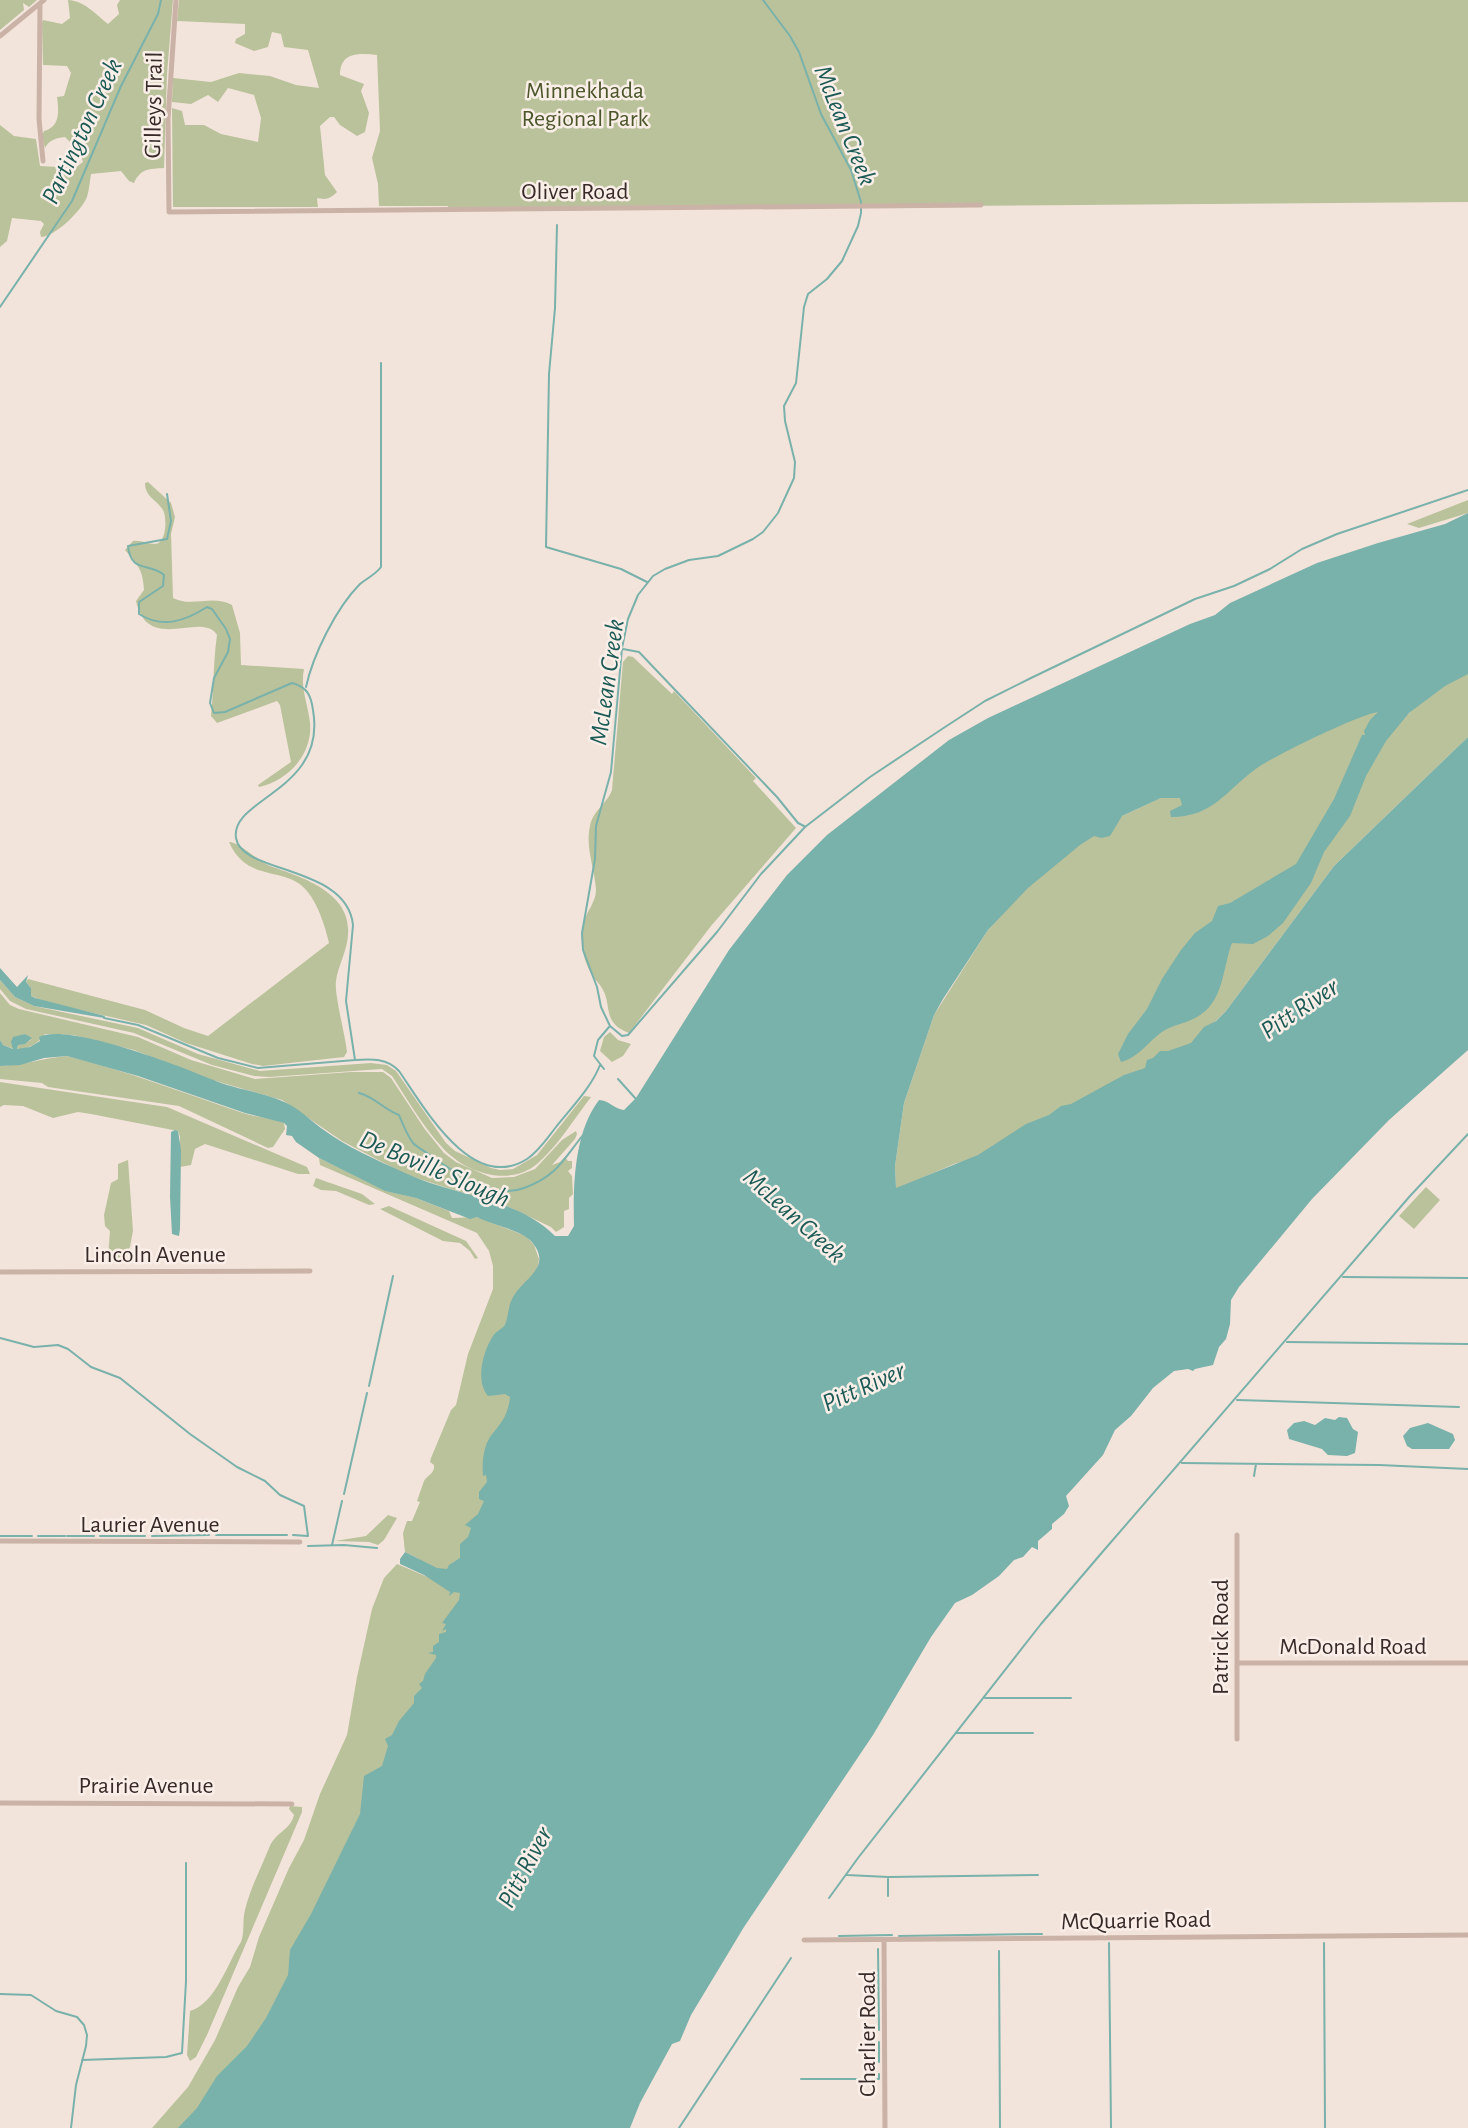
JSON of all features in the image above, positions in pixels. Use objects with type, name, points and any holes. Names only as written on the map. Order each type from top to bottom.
[{"type":"street","name":"Gilleys Trail","points":[[169,212],[168,119],[176,0]]},
{"type":"street","points":[[0,36],[42,1]]},
{"type":"street","points":[[42,1],[39,119],[43,160]]},
{"type":"street","name":"Oliver Road","points":[[169,212],[981,205]]},
{"type":"street","name":"Lincoln Avenue","points":[[0,1272],[310,1271]]},
{"type":"street","name":"Patrick Road","points":[[1237,1535],[1237,1739]]},
{"type":"street","name":"Laurier Avenue","points":[[0,1541],[300,1542]]},
{"type":"street","name":"McDonald Road","points":[[1238,1663],[1468,1663]]},
{"type":"street","name":"Prairie Avenue","points":[[0,1803],[292,1804]]},
{"type":"street","name":"McQuarrie Road","points":[[804,1940],[1468,1935]]},
{"type":"street","name":"Charlier Road","points":[[884,1940],[884,2128]]},
{"type":"green space","points":[[0,0],[37,0],[29,7],[23,3],[24,10],[0,30]]},
{"type":"green space","points":[[68,0],[84,5],[108,24],[119,14],[117,5],[120,0],[173,0],[164,168],[143,172],[134,183],[121,171],[91,174],[84,202],[60,228],[41,237],[44,224],[41,221],[12,218],[7,241],[0,247],[0,125],[14,136],[36,139],[40,166],[75,168],[83,162],[78,144],[71,143],[65,137],[53,140],[45,148],[42,136],[44,131],[56,122],[57,97],[64,96],[71,73],[67,66],[43,65],[42,23],[43,20],[62,24],[70,18]]},
{"type":"green space","name":"Minnekhada Regional Park","points":[[179,0],[1468,0],[1468,202],[448,210],[448,206],[379,206],[378,184],[372,158],[380,131],[377,55],[364,54],[347,58],[343,62],[340,75],[364,84],[361,91],[369,113],[365,132],[357,136],[340,125],[334,117],[330,117],[320,126],[325,175],[337,192],[328,198],[317,198],[318,207],[173,207],[172,108],[182,111],[185,125],[204,125],[221,134],[258,142],[261,118],[254,95],[228,88],[218,102],[208,95],[191,104],[172,102],[173,78],[211,82],[239,73],[270,76],[296,85],[319,88],[308,50],[284,47],[281,34],[272,32],[268,47],[254,51],[235,43],[236,39],[245,34],[245,24],[177,21]]},
{"type":"green space","points":[[148,482],[171,503],[175,517],[171,534],[173,598],[187,602],[217,601],[232,605],[240,633],[241,665],[304,669],[304,689],[310,723],[307,745],[303,755],[289,772],[270,784],[258,785],[291,762],[277,701],[217,723],[211,716],[217,635],[210,629],[200,627],[163,629],[152,626],[142,617],[136,601],[144,590],[141,572],[125,550],[133,541],[159,543],[164,535],[164,513],[147,492],[145,483]]},
{"type":"green space","points":[[1468,500],[1468,513],[1419,528],[1407,524]]},
{"type":"green space","points":[[628,656],[633,657],[672,694],[674,691],[756,778],[753,781],[796,828],[711,926],[629,1033],[620,1029],[611,1019],[606,996],[587,965],[582,939],[584,921],[596,890],[589,850],[590,826],[612,790],[623,662]]},
{"type":"green space","points":[[1468,662],[1468,737],[1334,866],[1226,1011],[1100,1134],[954,1164],[896,1189],[895,1166],[904,1103],[934,1015],[988,930],[1069,841],[1399,686],[1379,739]]},
{"type":"green space","points":[[229,842],[270,866],[322,888],[342,908],[347,920],[348,935],[336,986],[347,1052],[344,1057],[263,1066],[252,1064],[186,1043],[146,1025],[45,1002],[31,996],[31,988],[26,982],[28,979],[145,1010],[208,1036],[329,943],[321,916],[307,891],[288,878],[246,864]]},
{"type":"green space","points":[[0,980],[15,997],[34,1006],[138,1028],[198,1054],[260,1071],[371,1063],[387,1065],[396,1071],[446,1143],[455,1151],[500,1170],[513,1169],[537,1155],[584,1096],[591,1097],[559,1141],[537,1164],[513,1175],[486,1174],[461,1163],[441,1146],[392,1076],[382,1069],[254,1076],[212,1065],[134,1033],[26,1009],[10,1001],[0,989]]},
{"type":"green space","points":[[0,993],[10,1005],[19,1009],[138,1037],[191,1060],[255,1079],[383,1072],[391,1078],[444,1153],[456,1162],[492,1178],[514,1177],[535,1169],[562,1140],[576,1131],[575,1139],[552,1165],[565,1157],[572,1161],[572,1168],[568,1171],[572,1176],[573,1194],[569,1198],[569,1209],[564,1211],[564,1227],[556,1232],[511,1208],[407,1175],[342,1141],[282,1100],[212,1080],[134,1050],[73,1035],[45,1034],[32,1045],[17,1050],[18,1045],[31,1040],[25,1034],[12,1039],[14,1049],[3,1045],[0,1040]]},
{"type":"green space","points":[[610,1032],[618,1040],[631,1044],[623,1056],[612,1062],[600,1051],[604,1037]]},
{"type":"green space","points":[[67,1056],[133,1075],[243,1113],[279,1121],[284,1123],[285,1129],[273,1147],[268,1148],[179,1106],[48,1087],[42,1083],[0,1079],[0,1066]]},
{"type":"green space","points":[[0,1082],[167,1107],[307,1167],[310,1174],[298,1174],[205,1144],[195,1149],[191,1165],[180,1167],[178,1131],[78,1112],[53,1118],[23,1106],[0,1107]]},
{"type":"green space","points":[[319,1158],[386,1191],[416,1198],[449,1211],[452,1218],[477,1217],[526,1236],[534,1245],[539,1259],[484,1609],[417,1558],[405,1552],[403,1533],[407,1521],[412,1521],[420,1502],[417,1501],[424,1481],[433,1470],[431,1458],[451,1410],[456,1405],[468,1354],[493,1289],[493,1266],[489,1251],[477,1233],[320,1165]]},
{"type":"green space","points":[[128,1160],[133,1231],[130,1247],[124,1257],[108,1258],[110,1231],[105,1226],[104,1215],[111,1183],[118,1179],[118,1164]]},
{"type":"green space","points":[[316,1178],[362,1194],[375,1204],[369,1205],[336,1191],[321,1190],[313,1186]]},
{"type":"green space","points":[[1426,1187],[1440,1200],[1414,1229],[1399,1216]]},
{"type":"green space","points":[[389,1206],[466,1241],[478,1258],[475,1259],[460,1243],[443,1241],[380,1209]]},
{"type":"green space","points":[[388,1515],[397,1518],[378,1545],[369,1542],[335,1541],[366,1536]]},
{"type":"green space","points":[[397,1564],[472,1596],[249,2128],[152,2128],[188,2087],[215,2040],[238,1987],[250,1967],[259,1937],[304,1840],[320,1794],[347,1735],[372,1609],[384,1578]]},
{"type":"green space","points":[[290,1806],[302,1807],[302,1812],[207,2035],[196,2057],[190,2061],[187,2055],[190,2011],[199,2007],[214,1991],[241,1942],[244,1914],[250,1894],[272,1842],[292,1820],[294,1815],[289,1809]]},
{"type":"water","name":"Pitt River","points":[[1468,513],[1468,674],[1445,686],[1409,713],[1386,741],[1366,776],[1350,816],[1324,852],[1311,883],[1283,923],[1253,944],[1232,943],[1221,984],[1205,1011],[1191,1020],[1165,1030],[1133,1057],[1121,1062],[1118,1054],[1128,1034],[1147,1009],[1162,979],[1195,933],[1212,921],[1218,906],[1230,903],[1296,864],[1334,799],[1362,735],[1365,735],[1364,731],[1378,712],[1336,727],[1266,762],[1218,801],[1198,812],[1171,817],[1170,811],[1182,805],[1180,798],[1161,798],[1122,816],[1110,836],[1094,836],[1028,888],[988,930],[934,1015],[904,1103],[895,1166],[896,1188],[978,1155],[1026,1124],[1049,1115],[1061,1106],[1071,1104],[1124,1075],[1145,1068],[1147,1060],[1160,1051],[1191,1043],[1204,1027],[1216,1021],[1226,1011],[1334,866],[1468,737],[1468,1050],[1389,1120],[1312,1199],[1239,1287],[1231,1300],[1226,1339],[1219,1347],[1213,1365],[1193,1371],[1174,1371],[1153,1388],[1131,1416],[1115,1430],[1103,1455],[1066,1496],[1069,1506],[1052,1524],[1052,1529],[1038,1541],[1038,1550],[1032,1547],[1023,1557],[1014,1560],[999,1576],[955,1603],[931,1637],[873,1735],[744,1927],[691,2015],[680,2041],[672,2044],[640,2103],[630,2128],[178,2128],[197,2108],[217,2076],[247,2046],[266,2018],[288,1975],[290,1950],[311,1914],[360,1814],[364,1776],[382,1766],[388,1746],[385,1739],[392,1735],[399,1721],[414,1703],[414,1696],[422,1688],[419,1684],[436,1658],[436,1655],[428,1653],[433,1652],[433,1646],[439,1642],[439,1634],[446,1632],[446,1629],[442,1631],[446,1624],[442,1623],[459,1600],[460,1593],[454,1592],[449,1596],[450,1592],[424,1575],[400,1564],[400,1559],[405,1552],[437,1568],[447,1569],[460,1558],[460,1544],[468,1537],[471,1528],[465,1525],[478,1514],[484,1501],[479,1499],[479,1492],[487,1482],[486,1475],[483,1476],[486,1446],[506,1414],[510,1397],[505,1394],[488,1396],[484,1390],[481,1374],[486,1350],[493,1336],[505,1325],[513,1298],[539,1264],[539,1257],[531,1241],[520,1234],[477,1217],[470,1219],[416,1198],[385,1191],[319,1158],[296,1142],[292,1136],[286,1135],[287,1126],[284,1123],[67,1056],[0,1066],[0,1040],[3,1045],[13,1049],[13,1037],[25,1034],[32,1038],[25,1044],[18,1045],[17,1049],[30,1047],[40,1041],[39,1037],[53,1034],[98,1040],[273,1098],[293,1106],[351,1147],[405,1173],[503,1205],[540,1223],[555,1236],[568,1236],[574,1226],[575,1177],[580,1144],[584,1128],[599,1100],[624,1110],[636,1098],[729,950],[787,875],[827,835],[949,740],[988,718],[1190,624],[1215,615],[1230,603],[1317,563],[1445,524]]},
{"type":"water","points":[[0,968],[17,987],[28,975],[26,982],[31,988],[31,996],[35,998],[105,1016],[104,1018],[34,1006],[15,997],[0,980]]},
{"type":"water","points":[[178,1131],[181,1150],[179,1236],[172,1234],[170,1197],[171,1132]]},
{"type":"water","points":[[1339,1417],[1347,1418],[1358,1432],[1355,1453],[1347,1456],[1328,1455],[1322,1449],[1289,1439],[1287,1430],[1294,1423],[1304,1421],[1315,1425],[1325,1418],[1335,1420]]},
{"type":"water","points":[[1428,1423],[1453,1434],[1455,1440],[1449,1449],[1412,1449],[1407,1446],[1403,1436],[1410,1428]]},
{"type":"waterway","name":"Partington Creek","points":[[0,307],[72,201],[121,86],[158,14],[161,0]]},
{"type":"waterway","name":"McLean Creek","points":[[763,0],[799,52],[821,114],[851,170],[861,202],[861,213],[842,261],[827,279],[808,294],[804,307],[796,383],[784,406],[795,462],[794,478],[778,513],[763,532],[753,539],[718,556],[689,560],[653,576],[638,595],[628,619],[622,648],[611,772],[596,826],[595,859],[582,933],[583,950],[597,987],[601,1007],[610,1026],[622,1036],[628,1035],[717,932],[761,874],[805,827],[870,777],[985,701],[1195,599],[1234,586],[1270,569],[1302,549],[1337,534],[1468,490]]},
{"type":"waterway","points":[[557,225],[555,308],[549,374],[546,547],[621,569],[647,582]]},
{"type":"waterway","points":[[306,687],[320,647],[342,606],[360,584],[381,567],[381,363]]},
{"type":"waterway","name":"De Boville Slough","points":[[167,494],[171,521],[167,539],[128,546],[133,561],[164,575],[163,586],[139,602],[139,614],[148,619],[165,622],[182,619],[207,607],[212,609],[230,639],[228,652],[214,678],[210,703],[214,713],[225,712],[292,683],[305,689],[311,700],[313,737],[306,759],[293,776],[247,813],[238,824],[236,838],[242,850],[315,881],[333,891],[346,906],[353,925],[346,1001],[355,1060],[379,1060],[394,1067],[452,1142],[469,1156],[487,1165],[507,1167],[527,1159],[539,1148],[586,1090],[600,1065]]},
{"type":"waterway","points":[[623,649],[639,652],[777,797],[798,823],[804,826]]},
{"type":"waterway","points":[[104,1018],[138,1025],[218,1058],[258,1068],[355,1060]]},
{"type":"waterway","name":"McLean Creek","points":[[604,1069],[594,1056],[598,1040],[609,1027]]},
{"type":"waterway","name":"McLean Creek","points":[[618,1079],[636,1099]]},
{"type":"waterway","name":"De Boville Slough","points":[[359,1093],[399,1115],[413,1143],[451,1170],[488,1188],[512,1191],[544,1178],[552,1173],[583,1135]]},
{"type":"waterway","points":[[829,1898],[1041,1624],[1410,1196],[1468,1134]]},
{"type":"waterway","points":[[369,1386],[393,1276]]},
{"type":"waterway","points":[[1343,1277],[1468,1278]]},
{"type":"waterway","points":[[0,1338],[34,1347],[58,1345],[68,1349],[91,1367],[120,1378],[190,1434],[237,1467],[265,1481],[280,1495],[304,1506],[308,1536],[293,1535]]},
{"type":"waterway","points":[[1287,1342],[1468,1344]]},
{"type":"waterway","points":[[344,1494],[367,1393]]},
{"type":"waterway","points":[[1237,1400],[1459,1407]]},
{"type":"waterway","points":[[1182,1463],[1379,1465],[1468,1469]]},
{"type":"waterway","points":[[1254,1476],[1256,1464]]},
{"type":"waterway","points":[[332,1545],[342,1501]]},
{"type":"waterway","points":[[152,1536],[209,1535]]},
{"type":"waterway","points":[[216,1535],[287,1535]]},
{"type":"waterway","points":[[0,1536],[32,1536]]},
{"type":"waterway","points":[[38,1536],[65,1536]]},
{"type":"waterway","points":[[67,1536],[94,1536]]},
{"type":"waterway","points":[[100,1536],[145,1536]]},
{"type":"waterway","points":[[308,1546],[377,1548]]},
{"type":"waterway","points":[[985,1698],[1071,1698]]},
{"type":"waterway","points":[[957,1733],[1033,1733]]},
{"type":"waterway","points":[[82,2060],[166,2057],[182,2053],[186,1981],[186,1863]]},
{"type":"waterway","points":[[847,1875],[1038,1875]]},
{"type":"waterway","points":[[888,1879],[888,1896]]},
{"type":"waterway","points":[[899,1936],[1042,1934]]},
{"type":"waterway","points":[[839,1936],[892,1935]]},
{"type":"waterway","points":[[1109,1943],[1111,2128]]},
{"type":"waterway","points":[[1324,1943],[1325,2128]]},
{"type":"waterway","points":[[878,1949],[879,2030]]},
{"type":"waterway","points":[[999,1951],[1000,2128]]},
{"type":"waterway","points":[[679,2128],[791,1958]]},
{"type":"waterway","points":[[0,1994],[31,1995],[56,2011],[77,2017],[84,2025],[86,2046],[76,2085],[71,2128]]},
{"type":"waterway","points":[[879,2042],[879,2062]]},
{"type":"waterway","points":[[801,2079],[879,2079],[879,2074]]}]
